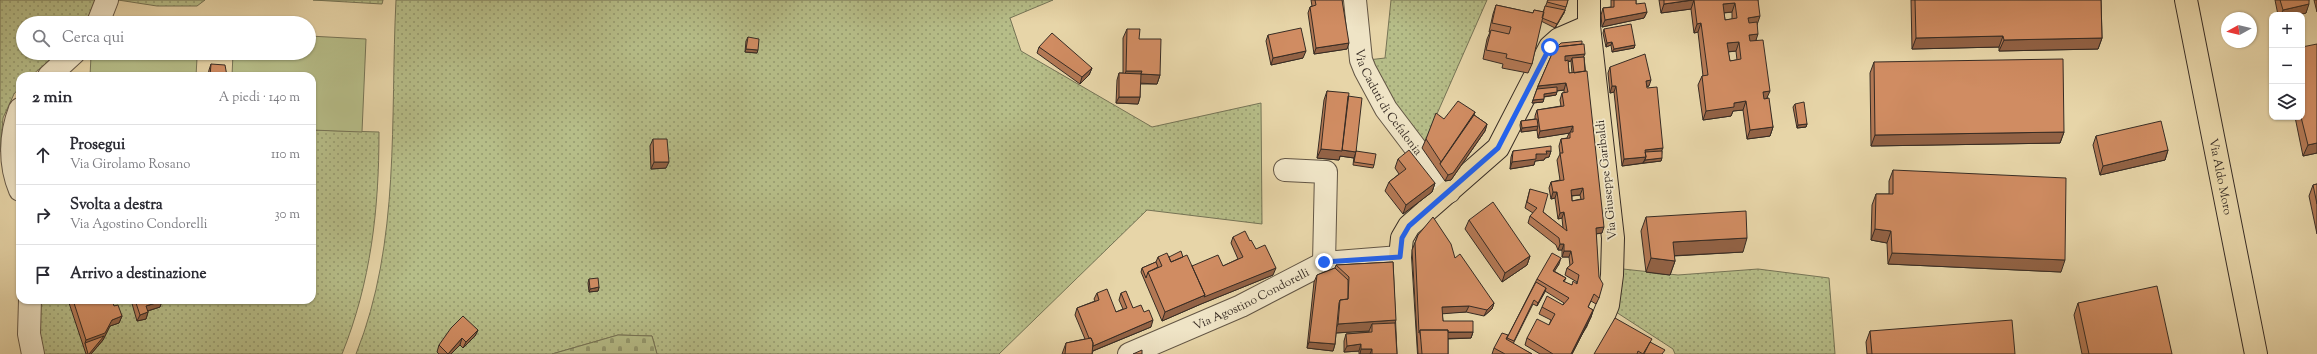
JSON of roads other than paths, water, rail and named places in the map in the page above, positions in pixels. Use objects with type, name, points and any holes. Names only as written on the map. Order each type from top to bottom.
[{"type":"main road","name":"Via Giuseppe Garibaldi","points":[[1583,354],[1597,332],[1608,305],[1613,261],[1613,238],[1609,194],[1589,26],[1589,0]]},
{"type":"main road","name":"Via Aldo Moro","points":[[2186,0],[2256,354]]},
{"type":"main road","points":[[1406,354],[1400,257],[1402,238],[1409,226],[1498,148],[1550,47],[1560,39],[1589,26]]},
{"type":"street","points":[[101,16],[107,0]]},
{"type":"street","name":"Via Caduti di Cefalonia","points":[[1354,0],[1361,60],[1365,70],[1386,109],[1449,192]]},
{"type":"street","points":[[53,72],[66,60]]},
{"type":"street","points":[[16,119],[14,124],[12,145],[13,164],[16,175]]},
{"type":"street","points":[[1285,170],[1326,172],[1324,262]]},
{"type":"street","name":"Via Agostino Condorelli","points":[[1129,354],[1241,306],[1324,262],[1400,257]]},
{"type":"street","points":[[30,304],[29,334],[33,354]]}]
